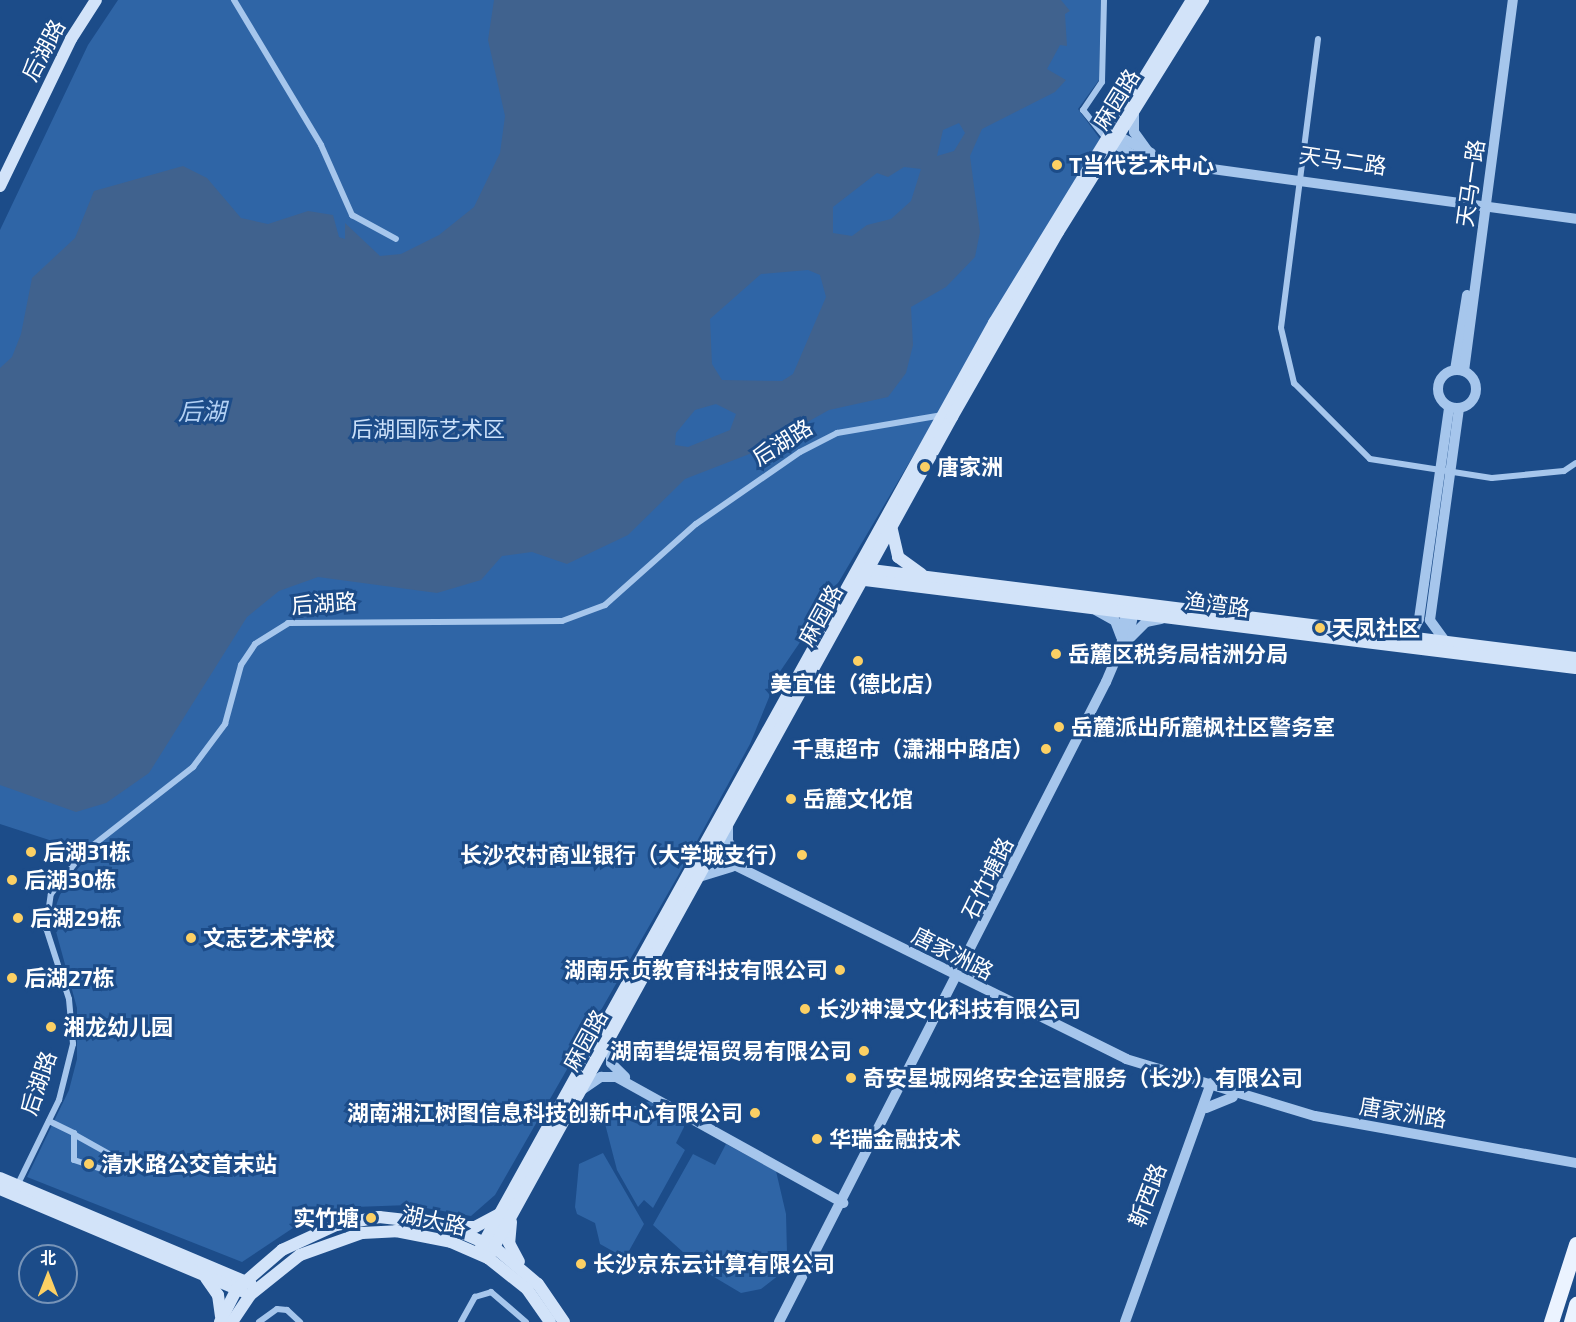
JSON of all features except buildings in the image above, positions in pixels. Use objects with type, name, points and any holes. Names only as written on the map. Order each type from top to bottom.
[{"type":"main road","name":"后湖路","points":[[0,168],[87,0]]},
{"type":"main road","name":"后湖路","points":[[0,186],[71,39],[96,0]]},
{"type":"main road","name":"麻园路","points":[[486,1250],[948,416],[1192,0]]},
{"type":"main road","name":"麻园路","points":[[509,1209],[612,1035],[699,877],[709,848],[730,820],[848,608],[861,574],[894,523],[948,416],[1098,167],[1112,137],[1136,107],[1203,0]]},
{"type":"main road","points":[[894,523],[898,557],[936,579]]},
{"type":"main road","name":"渔湾路","points":[[861,574],[936,579],[1131,609],[1576,658]]},
{"type":"main road","name":"渔湾路","points":[[861,574],[917,587],[1091,609],[1131,609],[1168,619],[1576,668]]},
{"type":"main road","points":[[848,608],[876,589],[917,587]]},
{"type":"main road","points":[[0,1178],[15,1190],[195,1271],[254,1291]]},
{"type":"main road","points":[[0,1189],[15,1190],[225,1273],[240,1276],[255,1270]]},
{"type":"main road","points":[[224,1321],[241,1285],[255,1270],[299,1239],[336,1225],[379,1217],[475,1227],[509,1209],[509,1243],[524,1271],[564,1322]]},
{"type":"main road","points":[[442,1224],[524,1271]]},
{"type":"main road","name":"湖大路","points":[[224,1321],[254,1291],[300,1255],[362,1233],[425,1234],[486,1250],[526,1289],[550,1322]]},
{"type":"main road","points":[[1551,1322],[1576,1244]]},
{"type":"main road","points":[[195,1271],[218,1295],[224,1321]]},
{"type":"main road","points":[[225,1273],[241,1285]]},
{"type":"main road","points":[[1570,1322],[1576,1304]]},
{"type":"street","points":[[234,0],[321,145],[352,215],[396,239]]},
{"type":"street","points":[[1104,0],[1102,82],[1083,110],[1112,137],[1149,156]]},
{"type":"street","name":"天马一路","points":[[1484,202],[1508,0]]},
{"type":"street","name":"天马一路","points":[[1396,637],[1413,631],[1419,619],[1454,407],[1438,386],[1460,371],[1513,0]]},
{"type":"street","points":[[1318,39],[1281,328],[1294,383],[1370,459],[1492,478],[1564,471],[1576,463]]},
{"type":"street","points":[[1136,107],[1134,132],[1149,156]]},
{"type":"street","points":[[1098,167],[1114,158],[1149,156]]},
{"type":"street","name":"天马二路","points":[[1149,156],[1484,202],[1576,212]]},
{"type":"street","points":[[1484,202],[1576,219]]},
{"type":"street","name":"天马一路","points":[[1454,407],[1472,401],[1476,389],[1460,371]]},
{"type":"street","name":"后湖路","points":[[15,1190],[49,1121],[70,1064],[74,1024],[48,944],[51,894],[83,853],[193,767],[225,724],[242,664],[255,644],[288,623],[562,621],[605,605],[696,524],[800,452],[837,434],[948,416]]},
{"type":"street","name":"天马一路","points":[[1445,471],[1430,620],[1436,635],[1451,643]]},
{"type":"street","points":[[1091,609],[1115,621],[1123,647]]},
{"type":"street","name":"石竹塘路","points":[[779,1322],[828,1223],[972,956],[1123,647],[1131,609]]},
{"type":"street","points":[[1123,647],[1146,622],[1168,619]]},
{"type":"street","points":[[699,877],[718,867],[741,867],[728,841],[730,820]]},
{"type":"street","name":"唐家洲路","points":[[709,848],[741,867],[1082,1035],[1239,1097],[1349,1123],[1576,1163]]},
{"type":"street","points":[[972,956],[979,984],[952,994],[948,975],[939,964],[960,963],[972,956]]},
{"type":"street","name":"唐家洲路","points":[[979,984],[1083,1041],[1187,1080],[1344,1118],[1576,1155]]},
{"type":"street","name":"石竹塘路","points":[[786,1322],[842,1200],[851,1174],[952,994]]},
{"type":"street","points":[[612,1035],[611,1063],[620,1075],[818,1187],[829,1201],[828,1223]]},
{"type":"street","points":[[579,1094],[595,1079],[616,1077],[842,1200]]},
{"type":"street","points":[[1187,1080],[1201,1091],[1204,1107],[1218,1099],[1239,1097]]},
{"type":"street","name":"靳西路","points":[[1125,1322],[1212,1086]]},
{"type":"street","name":"靳西路","points":[[1130,1322],[1204,1107]]},
{"type":"street","points":[[49,1121],[118,1158],[117,1174],[71,1158],[75,1135]]},
{"type":"street","points":[[818,1187],[839,1186],[851,1174]]},
{"type":"street","points":[[461,1322],[475,1297],[491,1292],[526,1322]]},
{"type":"street","points":[[259,1322],[277,1309],[287,1310],[300,1322]]},
{"type":"green space","name":"后湖国际艺术区","points":[[118,0],[1101,0],[1099,80],[1078,109],[1100,139],[824,607],[779,673],[750,744],[679,874],[495,1195],[471,1216],[409,1205],[355,1207],[293,1228],[242,1262],[27,1177],[69,1090],[77,1059],[77,1008],[52,917],[63,886],[86,859],[80,850],[0,824],[0,230],[88,45]]},
{"type":"green space","points":[[651,1101],[687,1121],[676,1143],[685,1150],[653,1208],[644,1200],[638,1207],[617,1170],[603,1116]]},
{"type":"green space","points":[[726,1144],[776,1171],[786,1214],[787,1253],[779,1275],[761,1289],[741,1293],[704,1271],[653,1225],[693,1154],[715,1165]]},
{"type":"green space","points":[[603,1153],[644,1224],[625,1258],[600,1244],[595,1223],[577,1214],[575,1207],[579,1164]]},
{"type":"water","name":"后湖","points":[[494,0],[1061,0],[1070,11],[1065,14],[1067,46],[1060,45],[1047,69],[1066,80],[1055,92],[982,129],[970,156],[980,232],[975,257],[946,287],[911,307],[913,345],[906,373],[888,397],[829,410],[752,453],[685,479],[628,535],[567,564],[532,552],[502,556],[481,580],[437,593],[318,577],[279,591],[247,617],[149,773],[106,803],[76,812],[0,785],[0,368],[12,357],[21,334],[32,278],[75,238],[94,191],[183,166],[207,178],[241,218],[268,224],[308,211],[333,215],[339,237],[345,239],[345,223],[380,256],[401,254],[439,235],[474,207],[500,153],[505,116],[488,40]],"holes":[[[959,123],[965,133],[954,151],[937,156],[943,130]],[[904,167],[921,169],[911,201],[891,219],[867,225],[852,236],[833,233],[833,207],[877,173],[888,177]],[[808,270],[820,275],[826,297],[793,374],[782,381],[722,380],[712,364],[710,319],[761,274]],[[716,404],[736,414],[730,430],[688,447],[675,445],[676,433],[695,410]]]},
{"type":"place","name":"T当代艺术中心","points":[[1057,165]]},
{"type":"place","name":"唐家洲","points":[[925,467]]},
{"type":"place","name":"天凤社区","points":[[1320,628]]},
{"type":"place","name":"岳麓区税务局桔洲分局","points":[[1056,654]]},
{"type":"place","name":"美宜佳（德比店）","points":[[858,661]]},
{"type":"place","name":"岳麓派出所麓枫社区警务室","points":[[1059,727]]},
{"type":"place","name":"千惠超市（潇湘中路店）","points":[[1046,749]]},
{"type":"place","name":"岳麓文化馆","points":[[791,799]]},
{"type":"place","name":"后湖31栋","points":[[31,852]]},
{"type":"place","name":"长沙农村商业银行（大学城支行）","points":[[802,855]]},
{"type":"place","name":"后湖30栋","points":[[12,880]]},
{"type":"place","name":"后湖29栋","points":[[18,918]]},
{"type":"place","name":"文志艺术学校","points":[[191,938]]},
{"type":"place","name":"湖南乐贞教育科技有限公司","points":[[840,970]]},
{"type":"place","name":"后湖27栋","points":[[12,978]]},
{"type":"place","name":"长沙神漫文化科技有限公司","points":[[805,1009]]},
{"type":"place","name":"湘龙幼儿园","points":[[51,1027]]},
{"type":"place","name":"湖南碧缇福贸易有限公司","points":[[864,1051]]},
{"type":"place","name":"奇安星城网络安全运营服务（长沙）有限公司","points":[[851,1078]]},
{"type":"place","name":"湖南湘江树图信息科技创新中心有限公司","points":[[755,1113]]},
{"type":"place","name":"华瑞金融技术","points":[[817,1139]]},
{"type":"place","name":"清水路公交首末站","points":[[89,1164]]},
{"type":"place","name":"实竹塘","points":[[371,1218]]},
{"type":"place","name":"长沙京东云计算有限公司","points":[[581,1264]]}]
